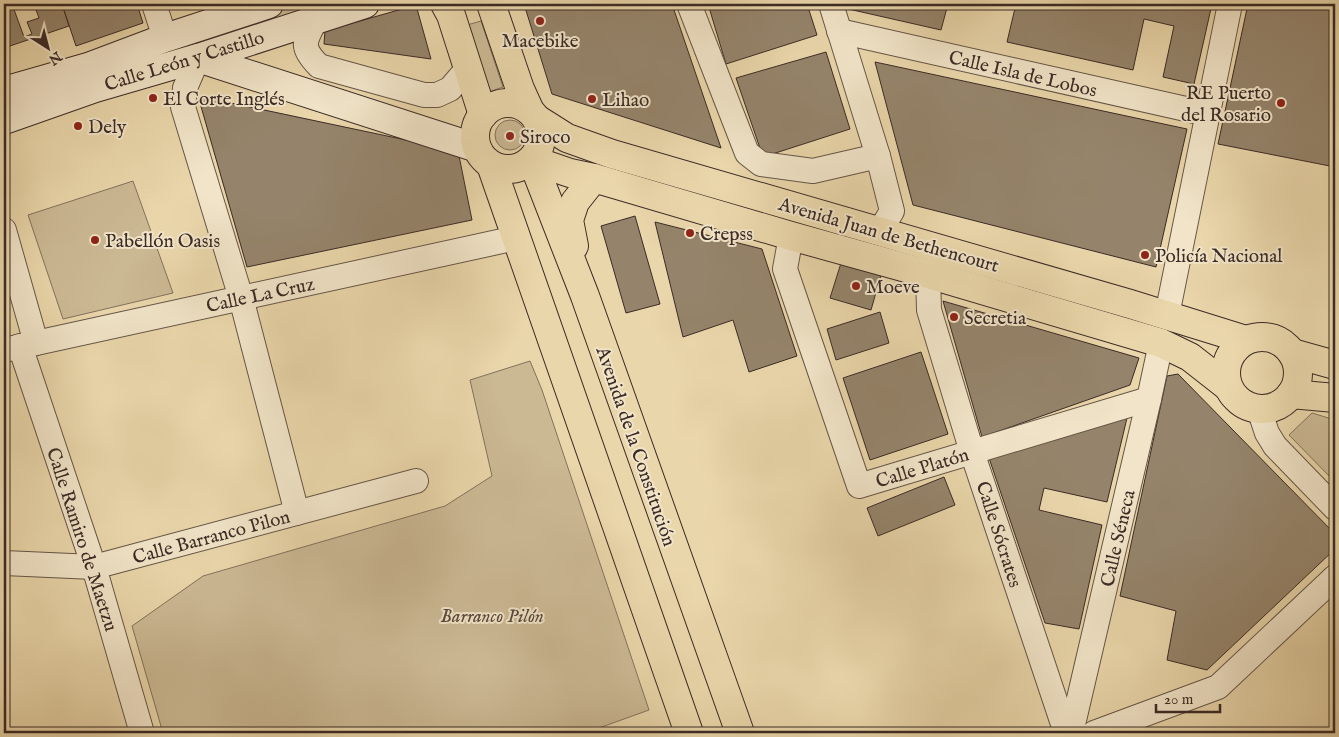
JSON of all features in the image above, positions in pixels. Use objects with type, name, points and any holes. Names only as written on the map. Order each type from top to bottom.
[{"type":"main road","name":"Calle León y Castillo","points":[[4,91],[88,67],[164,38],[269,4]]},
{"type":"main road","name":"Calle León y Castillo","points":[[4,120],[95,88],[198,58],[366,4]]},
{"type":"main road","points":[[445,4],[451,16],[483,116]]},
{"type":"main road","points":[[198,58],[484,157],[504,170],[519,168],[532,160],[540,148],[542,133],[520,89],[491,4]]},
{"type":"main road","points":[[533,115],[514,104],[497,105],[483,116],[477,126],[475,137],[499,192],[516,238],[689,733]]},
{"type":"main road","name":"Avenida Juan de Bethencourt","points":[[533,115],[567,138],[612,154],[879,230],[1246,340]]},
{"type":"main road","name":"Avenida Juan de Bethencourt","points":[[532,160],[570,173],[594,178],[928,274],[1161,343],[1190,357],[1228,386]]},
{"type":"main road","name":"Avenida de la Constitución","points":[[532,160],[584,296],[740,733]]},
{"type":"main road","points":[[584,296],[568,220],[575,202],[594,178]]},
{"type":"main road","points":[[1258,336],[1272,338],[1283,343],[1292,353],[1298,366],[1297,380],[1291,394],[1282,402],[1272,408],[1260,409],[1246,406],[1235,398],[1228,386],[1225,373],[1228,360],[1235,348],[1246,340],[1258,336]]},
{"type":"main road","points":[[1292,353],[1335,365]]},
{"type":"main road","points":[[1291,394],[1335,398]]},
{"type":"street","points":[[154,4],[164,38]]},
{"type":"street","points":[[689,4],[747,153],[761,164],[813,171],[878,156]]},
{"type":"street","points":[[831,4],[878,156],[892,211],[879,230]]},
{"type":"street","points":[[1167,315],[1230,4]]},
{"type":"street","points":[[316,19],[306,40],[308,54],[319,66],[424,95],[437,95],[450,89],[468,68]]},
{"type":"street","name":"Calle Isla de Lobos","points":[[839,31],[1208,114]]},
{"type":"street","points":[[198,58],[185,88],[182,107],[241,298],[297,513]]},
{"type":"street","name":"Calle Ramiro de Maetzu","points":[[4,230],[20,346],[94,567],[142,733]]},
{"type":"street","name":"Calle Platón","points":[[791,236],[785,269],[859,486],[1150,399]]},
{"type":"street","name":"Calle La Cruz","points":[[20,346],[516,238]]},
{"type":"street","name":"Calle Sócrates","points":[[928,274],[929,310],[972,452],[1066,733]]},
{"type":"street","name":"Calle Séneca","points":[[1072,733],[1150,399],[1161,343]]},
{"type":"street","points":[[1260,409],[1267,433],[1276,446],[1335,508]]},
{"type":"street","name":"Calle Barranco Pilon","points":[[4,563],[94,567],[416,481]]},
{"type":"street","points":[[1094,733],[1218,687],[1335,577]]},
{"type":"green space","points":[[298,4],[330,4],[99,80],[97,71]]},
{"type":"green space","points":[[481,21],[503,87],[489,92],[467,25]]},
{"type":"green space","points":[[510,120],[516,121],[524,129],[524,141],[516,149],[510,150],[504,149],[496,141],[495,135],[496,129],[504,121]]},
{"type":"green space","name":"Pabellón Oasis","points":[[133,181],[173,293],[63,319],[28,215]]},
{"type":"green space","name":"Barranco Pilón","points":[[530,361],[542,390],[649,710],[585,733],[163,733],[132,626],[203,576],[445,506],[492,476],[470,380]]},
{"type":"green space","points":[[1312,413],[1335,420],[1335,482],[1289,435]]},
{"type":"building","points":[[4,4],[12,4],[24,37],[32,34],[27,22],[39,18],[34,4],[62,4],[69,26],[4,48]]},
{"type":"building","points":[[62,4],[137,4],[143,23],[76,46]]},
{"type":"building","points":[[524,4],[672,4],[721,148],[552,94]]},
{"type":"building","points":[[708,4],[807,4],[817,35],[726,64]]},
{"type":"building","points":[[843,4],[948,4],[941,30],[844,8]]},
{"type":"building","points":[[1016,4],[1212,4],[1194,84],[1163,77],[1174,26],[1144,19],[1133,70],[1007,42]]},
{"type":"building","name":"RE Puerto del Rosario","points":[[1248,4],[1335,4],[1335,167],[1218,144]]},
{"type":"building","points":[[416,5],[431,59],[324,44],[325,31]]},
{"type":"building","points":[[826,52],[850,129],[763,157],[736,78]]},
{"type":"building","points":[[875,62],[1187,129],[1156,267],[913,205]]},
{"type":"building","points":[[198,96],[458,151],[472,220],[247,267]]},
{"type":"building","points":[[635,216],[660,304],[626,313],[601,226]]},
{"type":"building","points":[[655,222],[762,249],[797,356],[749,372],[733,320],[683,337]]},
{"type":"building","name":"Moeve","points":[[841,263],[881,275],[871,310],[830,298]]},
{"type":"building","points":[[943,301],[1139,358],[1130,385],[982,437]]},
{"type":"building","points":[[880,312],[889,343],[836,360],[827,329]]},
{"type":"building","points":[[921,352],[948,434],[870,460],[843,378]]},
{"type":"building","points":[[1178,374],[1335,534],[1335,549],[1207,670],[1167,660],[1176,611],[1120,596],[1167,376]]},
{"type":"building","points":[[1127,418],[1107,502],[1044,488],[1039,510],[1102,525],[1079,629],[1045,623],[989,458]]},
{"type":"building","points":[[944,477],[955,505],[878,536],[867,508]]},
{"type":"place","name":"Macebike","points":[[540,21]]},
{"type":"place","name":"El Corte Inglés","points":[[153,98]]},
{"type":"place","name":"Lihao","points":[[592,99]]},
{"type":"place","name":"RE Puerto del Rosario","points":[[1281,103]]},
{"type":"place","name":"Dely","points":[[78,126]]},
{"type":"place","name":"Siroco","points":[[510,136]]},
{"type":"place","name":"Crepss","points":[[690,233]]},
{"type":"place","name":"Pabellón Oasis","points":[[95,240]]},
{"type":"place","name":"Policía Nacional","points":[[1145,255]]},
{"type":"place","name":"Moeve","points":[[856,286]]},
{"type":"place","name":"Secretia","points":[[954,317]]}]
